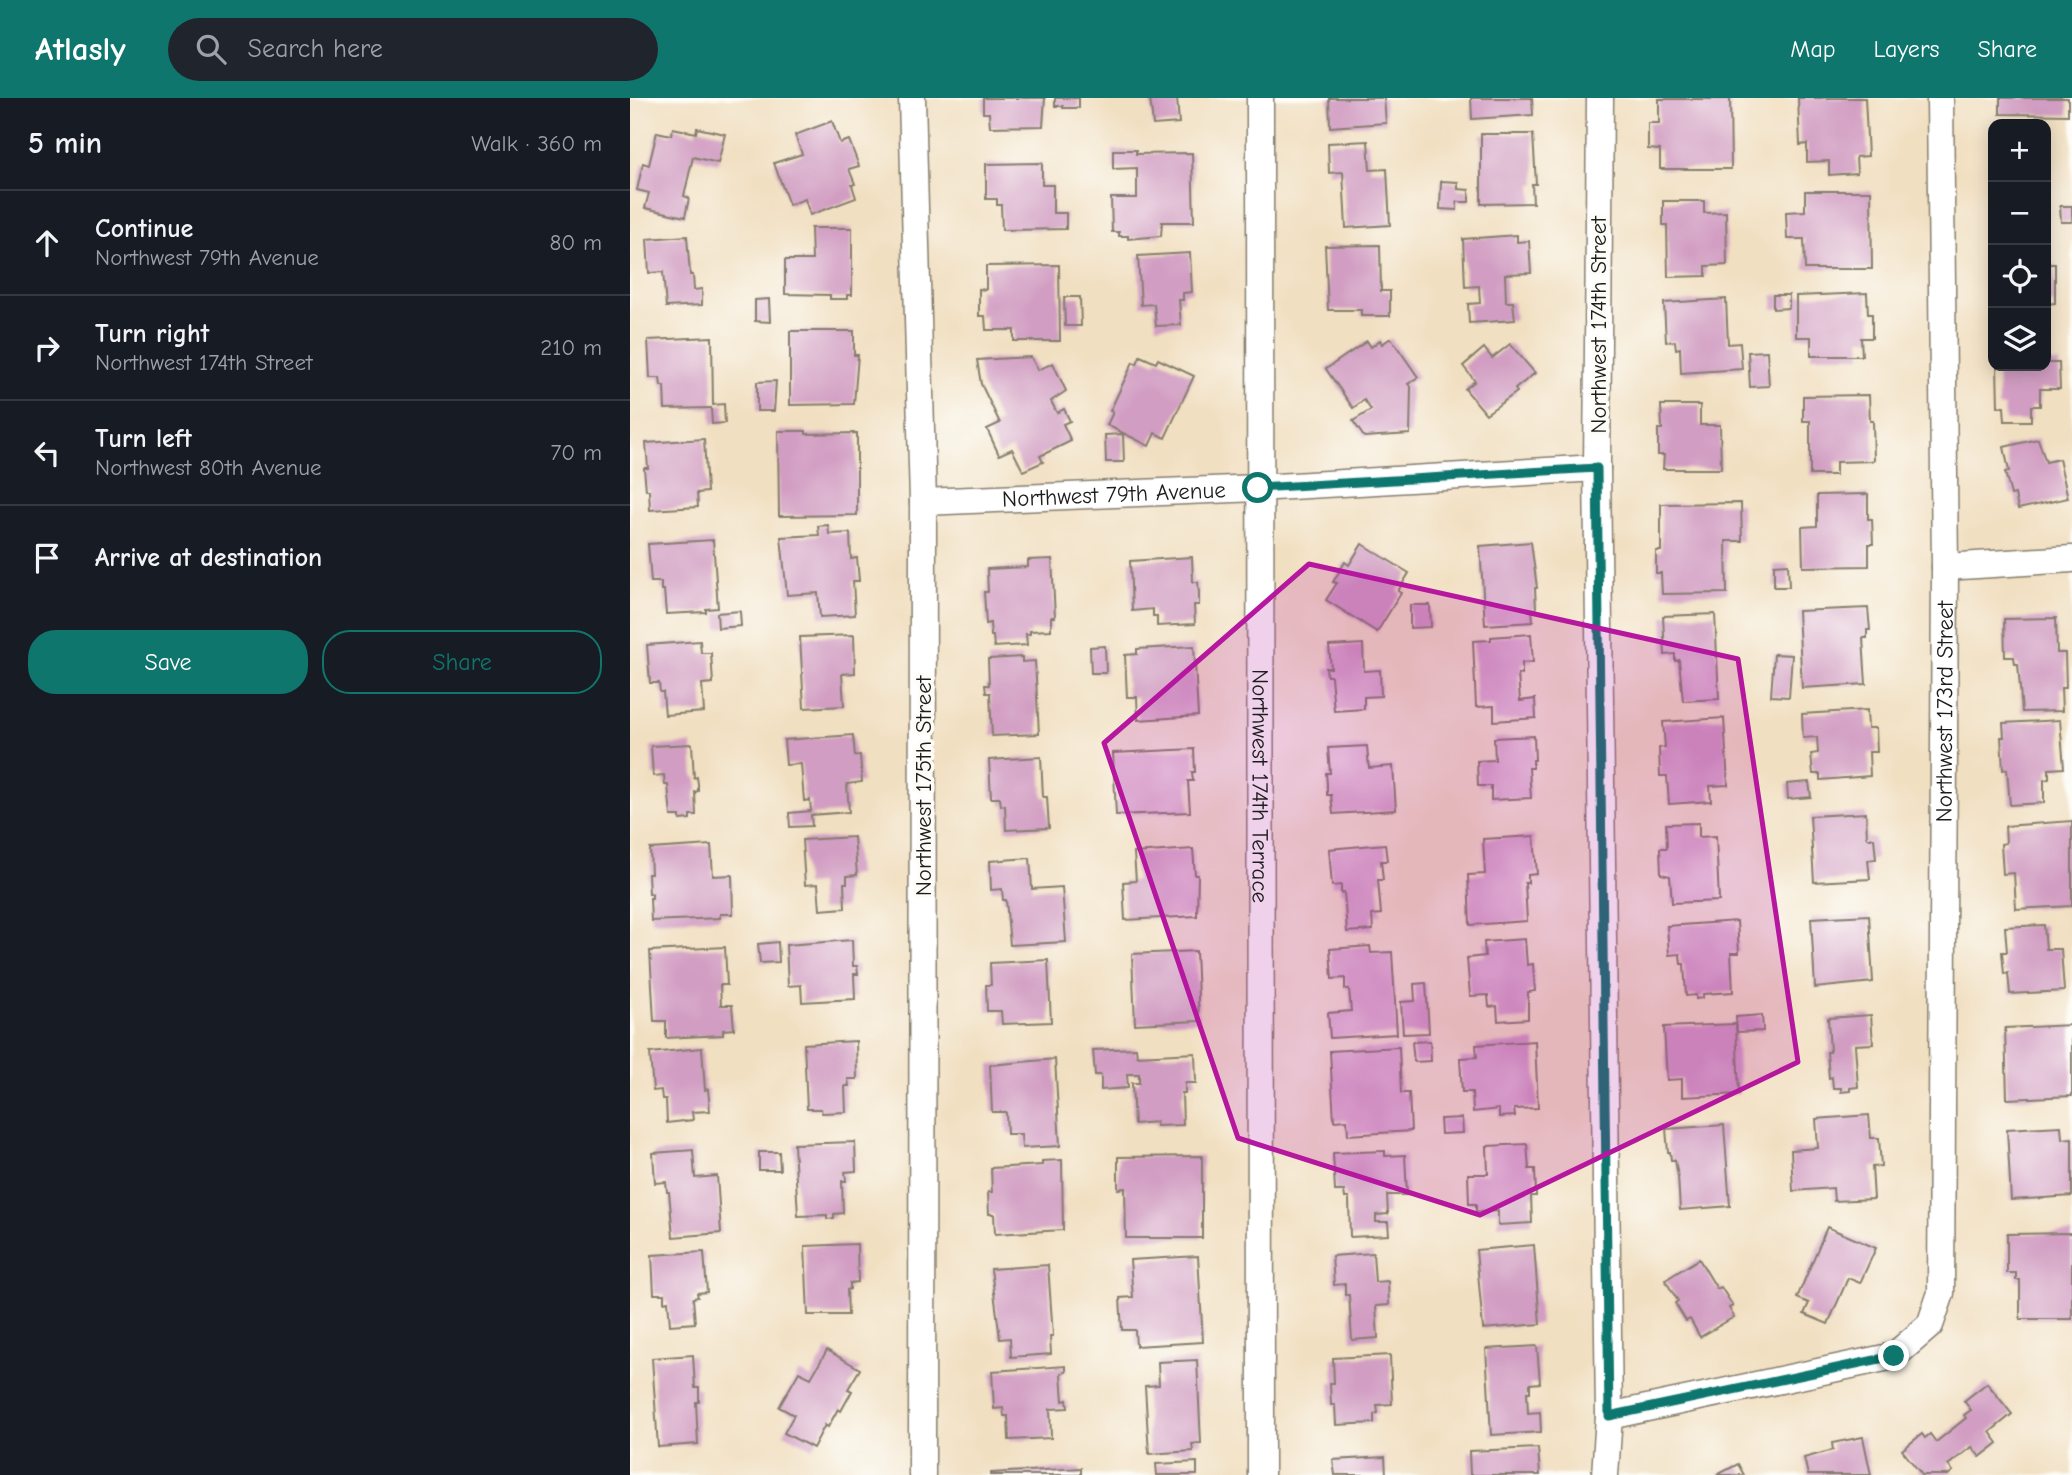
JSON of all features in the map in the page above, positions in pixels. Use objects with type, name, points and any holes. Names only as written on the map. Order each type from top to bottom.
[{"type":"street","name":"Northwest 175th Street","points":[[912,98],[923,502],[922,1475]]},
{"type":"street","name":"Northwest 174th Terrace","points":[[1260,98],[1258,488],[1261,1475]]},
{"type":"street","name":"Northwest 174th Street","points":[[1600,98],[1597,468],[1609,1416],[1605,1475]]},
{"type":"street","name":"Northwest 173rd Street","points":[[1609,1416],[1894,1356],[1930,1325],[1941,1293],[1945,567],[1940,98]]},
{"type":"street","name":"Northwest 79th Avenue","points":[[923,502],[1258,488],[1597,468]]},
{"type":"street","points":[[1945,567],[2072,559]]},
{"type":"highlighted area","points":[[1309,564],[1738,659],[1798,1062],[1480,1215],[1238,1138],[1104,743]]},
{"type":"building","points":[[983,98],[1045,98],[1043,126],[990,127],[989,113],[983,113]]},
{"type":"building","points":[[1055,98],[1079,98],[1079,108],[1055,106]]},
{"type":"building","points":[[1150,98],[1177,98],[1179,123],[1153,125]]},
{"type":"building","points":[[1329,98],[1384,98],[1386,123],[1330,127]]},
{"type":"building","points":[[1471,98],[1532,98],[1533,115],[1472,119]]},
{"type":"building","points":[[1798,98],[1865,98],[1868,156],[1856,157],[1857,173],[1829,175],[1829,161],[1807,162],[1807,144],[1800,145]]},
{"type":"building","points":[[2000,98],[2068,98],[2068,115],[2000,114]]},
{"type":"building","points":[[1659,99],[1730,99],[1731,169],[1660,169],[1660,150],[1648,149],[1648,123],[1659,123]]},
{"type":"building","points":[[832,121],[840,143],[849,140],[859,166],[849,169],[855,184],[852,185],[856,198],[810,215],[805,199],[789,205],[774,163],[802,154],[795,135]]},
{"type":"building","points":[[673,128],[696,133],[697,128],[725,134],[718,163],[693,157],[684,196],[689,198],[685,217],[645,208],[649,193],[637,190],[643,163],[649,165],[657,132],[671,135]]},
{"type":"building","points":[[1481,134],[1533,134],[1536,184],[1532,184],[1533,203],[1481,204]]},
{"type":"building","points":[[1368,141],[1370,170],[1387,169],[1390,225],[1346,228],[1343,172],[1329,173],[1328,143]]},
{"type":"building","points":[[1113,150],[1136,150],[1136,154],[1192,153],[1194,222],[1162,222],[1161,236],[1128,239],[1128,236],[1119,236],[1119,232],[1112,232],[1111,198],[1137,198],[1137,168],[1113,169]]},
{"type":"building","points":[[1042,163],[1042,185],[1053,185],[1053,213],[1066,213],[1066,229],[1002,230],[1001,205],[997,205],[997,199],[986,199],[986,164]]},
{"type":"building","points":[[1441,181],[1458,182],[1458,189],[1469,190],[1469,202],[1457,202],[1457,210],[1440,209]]},
{"type":"building","points":[[1805,191],[1871,191],[1872,269],[1805,269],[1804,239],[1787,239],[1786,212],[1805,211]]},
{"type":"building","points":[[1663,201],[1704,201],[1704,213],[1726,212],[1727,265],[1706,266],[1706,276],[1668,277],[1667,225],[1663,225]]},
{"type":"building","points":[[2060,206],[2072,206],[2072,222],[2061,222]]},
{"type":"building","points":[[811,228],[852,228],[852,295],[847,295],[847,299],[830,299],[830,295],[785,294],[785,260],[812,260]]},
{"type":"building","points":[[1517,235],[1517,242],[1529,241],[1531,273],[1505,274],[1506,302],[1513,302],[1515,320],[1469,323],[1468,304],[1480,303],[1479,286],[1465,287],[1463,239]]},
{"type":"building","points":[[687,236],[690,275],[693,275],[694,290],[702,289],[702,305],[666,307],[663,272],[649,273],[647,239]]},
{"type":"building","points":[[1380,245],[1381,291],[1390,291],[1390,316],[1361,316],[1361,310],[1328,310],[1325,246]]},
{"type":"building","points":[[1190,253],[1192,292],[1183,293],[1183,300],[1179,300],[1181,325],[1156,326],[1154,304],[1141,305],[1138,256]]},
{"type":"building","points":[[2051,264],[2055,264],[2055,303],[2051,303]]},
{"type":"building","points":[[1059,265],[1060,341],[1014,341],[1014,330],[986,330],[985,316],[979,316],[979,289],[986,290],[986,266]]},
{"type":"building","points":[[1867,293],[1868,314],[1872,314],[1872,338],[1861,338],[1862,356],[1811,356],[1811,337],[1796,337],[1796,296]]},
{"type":"building","points":[[1773,295],[1789,295],[1789,308],[1773,309]]},
{"type":"building","points":[[1064,297],[1080,297],[1081,326],[1065,326]]},
{"type":"building","points":[[769,299],[770,322],[755,321],[755,300]]},
{"type":"building","points":[[1726,299],[1728,344],[1740,343],[1742,369],[1681,373],[1680,348],[1676,349],[1675,341],[1666,342],[1664,303]]},
{"type":"building","points":[[790,331],[854,331],[854,355],[858,355],[854,404],[790,405]]},
{"type":"building","points":[[712,337],[713,405],[724,404],[725,423],[712,424],[711,408],[665,409],[664,386],[661,386],[660,378],[650,378],[648,340]]},
{"type":"building","points":[[1391,338],[1418,377],[1408,384],[1411,387],[1410,434],[1364,437],[1353,421],[1371,410],[1364,400],[1353,408],[1326,369],[1367,341],[1371,347],[1380,340],[1382,344]]},
{"type":"building","points":[[1510,344],[1535,373],[1515,389],[1517,392],[1486,414],[1465,389],[1475,381],[1463,366],[1484,348],[1492,358]]},
{"type":"building","points":[[1767,351],[1769,386],[1750,387],[1748,352]]},
{"type":"building","points":[[1140,356],[1156,363],[1158,359],[1194,376],[1165,438],[1155,433],[1149,446],[1107,425],[1113,412],[1110,411],[1133,362],[1137,364]]},
{"type":"building","points":[[1031,357],[1038,370],[1053,363],[1066,391],[1051,401],[1057,413],[1064,409],[1070,421],[1063,424],[1071,441],[1040,456],[1043,462],[1023,471],[1012,449],[999,455],[987,429],[1000,423],[981,384],[977,360]]},
{"type":"building","points":[[2051,363],[2059,363],[2060,389],[2040,389],[2040,406],[2031,406],[2031,421],[2005,421],[2004,407],[1998,407],[1997,371],[2051,371]]},
{"type":"building","points":[[776,381],[774,411],[757,411],[757,382]]},
{"type":"building","points":[[1869,395],[1874,461],[1836,462],[1836,475],[1810,475],[1810,421],[1803,421],[1803,396]]},
{"type":"building","points":[[1661,405],[1700,405],[1700,425],[1720,425],[1721,469],[1663,469],[1664,455],[1658,455],[1658,429],[1662,429]]},
{"type":"building","points":[[778,431],[806,431],[806,434],[857,433],[857,515],[779,516]]},
{"type":"building","points":[[1123,434],[1124,462],[1106,462],[1105,435]]},
{"type":"building","points":[[704,439],[707,492],[697,493],[698,507],[650,510],[644,468],[648,468],[646,443]]},
{"type":"building","points":[[2038,439],[2046,462],[2059,459],[2068,498],[2018,509],[2015,494],[2011,495],[2005,472],[2009,471],[2004,447]]},
{"type":"building","points":[[1868,494],[1868,519],[1872,519],[1873,544],[1869,544],[1869,566],[1803,567],[1802,527],[1817,526],[1817,495]]},
{"type":"building","points":[[1741,503],[1742,541],[1726,541],[1727,593],[1662,594],[1661,573],[1656,573],[1656,551],[1661,551],[1661,504]]},
{"type":"building","points":[[828,525],[829,534],[850,533],[851,559],[857,558],[859,581],[853,581],[855,615],[820,617],[818,593],[787,595],[781,537],[819,535],[818,526]]},
{"type":"building","points":[[713,540],[718,608],[706,609],[706,612],[666,614],[661,582],[651,582],[648,544]]},
{"type":"building","points":[[1531,542],[1537,588],[1536,609],[1532,609],[1533,622],[1485,625],[1480,546]]},
{"type":"building","points":[[1362,544],[1409,573],[1398,591],[1401,593],[1377,632],[1326,600],[1337,583],[1333,582],[1345,562],[1349,565]]},
{"type":"building","points":[[1192,557],[1193,582],[1198,582],[1199,593],[1199,605],[1194,605],[1195,624],[1157,626],[1157,616],[1153,616],[1153,609],[1132,611],[1130,561]]},
{"type":"building","points":[[1052,559],[1055,617],[1051,617],[1051,630],[1030,631],[1030,634],[1026,634],[1027,645],[994,647],[990,623],[986,624],[984,592],[988,592],[987,569],[1028,567],[1028,560]]},
{"type":"building","points":[[1788,564],[1789,587],[1774,587],[1774,565]]},
{"type":"building","points":[[1410,605],[1430,605],[1431,627],[1410,628]]},
{"type":"building","points":[[1868,608],[1870,630],[1867,630],[1867,638],[1863,638],[1866,684],[1802,688],[1798,611]]},
{"type":"building","points":[[740,611],[741,626],[718,628],[717,613]]},
{"type":"building","points":[[1715,614],[1719,699],[1683,701],[1679,660],[1675,661],[1675,654],[1665,655],[1663,616]]},
{"type":"building","points":[[2056,618],[2057,653],[2065,653],[2066,688],[2061,688],[2062,711],[2022,712],[2018,664],[2015,664],[2014,657],[2005,657],[2004,619]]},
{"type":"building","points":[[1531,634],[1533,662],[1522,663],[1522,674],[1518,674],[1520,701],[1535,699],[1536,718],[1494,721],[1494,706],[1476,707],[1473,641]]},
{"type":"building","points":[[854,635],[855,673],[842,674],[844,706],[804,708],[800,637]]},
{"type":"building","points":[[700,641],[701,653],[711,653],[713,683],[702,684],[704,712],[665,715],[663,692],[660,692],[659,683],[650,683],[647,645]]},
{"type":"building","points":[[1363,644],[1364,671],[1380,670],[1381,696],[1364,697],[1364,709],[1334,711],[1331,676],[1327,676],[1326,668],[1331,668],[1329,646]]},
{"type":"building","points":[[1105,646],[1106,673],[1091,673],[1090,647]]},
{"type":"building","points":[[1194,646],[1198,716],[1138,720],[1137,697],[1127,697],[1125,655],[1137,654],[1137,649]]},
{"type":"building","points":[[1774,654],[1792,655],[1789,697],[1771,696]]},
{"type":"building","points":[[1022,657],[1022,662],[1035,661],[1039,734],[992,736],[990,693],[986,693],[985,685],[989,685],[988,659]]},
{"type":"building","points":[[1867,710],[1868,728],[1876,728],[1877,752],[1869,752],[1870,776],[1820,780],[1820,774],[1813,774],[1811,754],[1818,753],[1817,737],[1803,738],[1802,714]]},
{"type":"building","points":[[1724,718],[1728,785],[1710,786],[1711,801],[1669,804],[1667,776],[1660,776],[1659,748],[1665,747],[1663,722]]},
{"type":"building","points":[[2060,720],[2064,768],[2049,769],[2049,779],[2044,780],[2044,803],[2010,805],[2007,769],[2003,770],[2003,723]]},
{"type":"building","points":[[853,735],[855,756],[860,755],[862,782],[847,784],[849,812],[811,815],[812,826],[790,827],[789,813],[811,811],[810,800],[804,801],[801,764],[786,765],[784,740]]},
{"type":"building","points":[[1534,736],[1535,760],[1533,768],[1529,768],[1531,798],[1491,800],[1491,786],[1478,786],[1477,761],[1495,760],[1494,738]]},
{"type":"building","points":[[692,744],[694,778],[697,777],[698,784],[698,791],[695,792],[696,815],[680,820],[680,816],[671,816],[668,785],[665,785],[664,775],[653,776],[651,746]]},
{"type":"building","points":[[1367,746],[1369,768],[1393,766],[1396,810],[1333,814],[1331,795],[1327,795],[1326,773],[1330,773],[1328,748]]},
{"type":"building","points":[[1194,749],[1195,772],[1192,772],[1193,781],[1188,781],[1190,812],[1116,815],[1113,753]]},
{"type":"building","points":[[1041,757],[1043,797],[1047,797],[1049,828],[1006,830],[1005,805],[1001,806],[1000,798],[991,798],[989,760]]},
{"type":"building","points":[[1809,782],[1811,797],[1788,799],[1787,784]]},
{"type":"building","points":[[1866,813],[1867,838],[1874,838],[1876,859],[1868,860],[1870,879],[1814,882],[1810,816]]},
{"type":"building","points":[[2072,821],[2072,906],[2016,909],[2014,873],[2003,874],[2001,844],[2006,843],[2005,826]]},
{"type":"building","points":[[1699,823],[1699,837],[1716,836],[1719,901],[1672,903],[1670,876],[1661,874],[1660,848],[1667,848],[1666,824]]},
{"type":"building","points":[[1534,836],[1537,874],[1528,875],[1528,883],[1525,883],[1527,921],[1470,925],[1468,875],[1485,874],[1483,839]]},
{"type":"building","points":[[854,837],[857,875],[847,876],[847,883],[844,883],[845,908],[820,910],[818,884],[805,885],[802,840]]},
{"type":"building","points":[[1385,844],[1387,861],[1381,861],[1383,880],[1378,880],[1381,914],[1372,915],[1373,930],[1347,932],[1344,892],[1341,893],[1341,885],[1332,886],[1329,849]]},
{"type":"building","points":[[711,845],[713,876],[732,875],[733,914],[720,914],[720,918],[651,921],[652,894],[649,894],[648,874],[651,874],[650,849]]},
{"type":"building","points":[[1193,849],[1195,875],[1198,875],[1197,916],[1125,920],[1123,882],[1136,881],[1134,853]]},
{"type":"building","points":[[1030,858],[1032,889],[1062,887],[1066,942],[1010,945],[1006,900],[1003,900],[1002,889],[991,890],[990,861]]},
{"type":"building","points":[[1869,915],[1873,982],[1815,988],[1811,918]]},
{"type":"building","points":[[1737,921],[1739,953],[1731,953],[1733,992],[1703,994],[1703,998],[1696,999],[1696,995],[1686,996],[1684,964],[1681,964],[1680,954],[1669,955],[1667,926]]},
{"type":"building","points":[[2044,925],[2046,949],[2061,949],[2064,991],[2010,994],[2008,973],[2004,974],[2002,952],[2007,952],[2005,927]]},
{"type":"building","points":[[1525,939],[1527,965],[1533,964],[1535,991],[1528,992],[1528,1019],[1498,1021],[1497,1006],[1489,1007],[1488,995],[1470,996],[1467,958],[1485,956],[1484,942]]},
{"type":"building","points":[[852,940],[853,966],[857,966],[858,974],[854,974],[855,999],[802,1002],[801,985],[788,986],[786,945]]},
{"type":"building","points":[[778,942],[779,962],[760,963],[758,944]]},
{"type":"building","points":[[1370,946],[1371,953],[1392,952],[1397,1034],[1330,1038],[1328,1013],[1351,1011],[1345,978],[1332,979],[1330,949]]},
{"type":"building","points":[[725,947],[727,985],[720,985],[721,1005],[732,1005],[734,1029],[723,1030],[723,1035],[666,1038],[666,1021],[654,1021],[650,951]]},
{"type":"building","points":[[1196,951],[1199,1021],[1135,1024],[1132,954]]},
{"type":"building","points":[[1048,960],[1051,1022],[1002,1024],[1001,1011],[987,1011],[986,985],[991,985],[990,963]]},
{"type":"building","points":[[1426,983],[1429,1033],[1403,1034],[1401,1002],[1415,1001],[1414,984]]},
{"type":"building","points":[[1762,1015],[1763,1031],[1737,1032],[1736,1017]]},
{"type":"building","points":[[1871,1015],[1873,1044],[1855,1045],[1858,1087],[1841,1092],[1841,1088],[1833,1088],[1832,1077],[1829,1078],[1828,1018]]},
{"type":"building","points":[[1736,1024],[1739,1094],[1682,1097],[1682,1079],[1667,1080],[1664,1027]]},
{"type":"building","points":[[2072,1025],[2072,1096],[2007,1099],[2005,1028]]},
{"type":"building","points":[[856,1041],[857,1079],[848,1079],[849,1086],[845,1086],[846,1112],[822,1113],[821,1109],[807,1109],[804,1044]]},
{"type":"building","points":[[1430,1041],[1431,1061],[1414,1062],[1412,1042]]},
{"type":"building","points":[[1535,1041],[1538,1108],[1514,1109],[1515,1116],[1499,1117],[1499,1109],[1473,1112],[1472,1092],[1462,1092],[1460,1058],[1477,1057],[1476,1045]]},
{"type":"building","points":[[1399,1047],[1401,1093],[1409,1093],[1411,1131],[1348,1135],[1347,1120],[1334,1121],[1330,1051]]},
{"type":"building","points":[[702,1048],[705,1090],[708,1089],[710,1111],[692,1112],[693,1120],[667,1123],[666,1099],[662,1099],[661,1090],[653,1091],[650,1053]]},
{"type":"building","points":[[1136,1048],[1137,1056],[1195,1053],[1196,1083],[1185,1083],[1185,1093],[1182,1093],[1183,1125],[1156,1126],[1156,1122],[1134,1124],[1132,1083],[1139,1083],[1139,1074],[1127,1074],[1128,1088],[1101,1090],[1101,1075],[1095,1075],[1093,1050]]},
{"type":"building","points":[[1055,1059],[1060,1146],[1022,1148],[1021,1134],[1007,1134],[1006,1112],[992,1112],[990,1065]]},
{"type":"building","points":[[1869,1115],[1871,1138],[1879,1138],[1881,1166],[1872,1167],[1874,1199],[1834,1201],[1833,1188],[1793,1191],[1791,1150],[1818,1148],[1816,1119]]},
{"type":"building","points":[[1462,1118],[1463,1133],[1441,1134],[1440,1119]]},
{"type":"building","points":[[1724,1125],[1730,1206],[1680,1210],[1678,1176],[1675,1160],[1671,1160],[1668,1152],[1666,1129]]},
{"type":"building","points":[[2061,1126],[2062,1139],[2072,1138],[2072,1196],[2011,1200],[2007,1129]]},
{"type":"building","points":[[855,1142],[856,1171],[845,1172],[846,1181],[842,1181],[843,1213],[834,1214],[834,1218],[827,1219],[827,1215],[798,1216],[794,1144]]},
{"type":"building","points":[[1527,1144],[1529,1169],[1535,1169],[1536,1196],[1531,1196],[1532,1223],[1498,1225],[1498,1211],[1476,1212],[1476,1204],[1469,1204],[1468,1174],[1488,1174],[1487,1146]]},
{"type":"building","points":[[693,1150],[695,1178],[717,1176],[721,1233],[673,1237],[669,1192],[666,1182],[655,1183],[653,1153]]},
{"type":"building","points":[[1385,1151],[1385,1156],[1405,1155],[1407,1195],[1387,1195],[1388,1214],[1376,1215],[1376,1222],[1388,1222],[1389,1235],[1350,1237],[1349,1198],[1345,1198],[1344,1191],[1335,1191],[1333,1153]]},
{"type":"building","points":[[759,1152],[779,1152],[780,1170],[759,1170]]},
{"type":"building","points":[[1202,1156],[1202,1238],[1126,1238],[1125,1188],[1118,1189],[1118,1157]]},
{"type":"building","points":[[1062,1160],[1063,1230],[995,1234],[994,1214],[989,1214],[991,1168],[1042,1165],[1042,1161]]},
{"type":"building","points":[[1827,1227],[1876,1248],[1860,1283],[1848,1278],[1828,1324],[1804,1314],[1809,1303],[1797,1298]]},
{"type":"building","points":[[2072,1233],[2072,1319],[2020,1319],[2020,1280],[2016,1280],[2016,1273],[2007,1273],[2007,1234]]},
{"type":"building","points":[[857,1244],[858,1282],[850,1283],[850,1289],[847,1290],[848,1315],[808,1315],[805,1246]]},
{"type":"building","points":[[1534,1245],[1540,1324],[1483,1329],[1476,1250]]},
{"type":"building","points":[[704,1252],[707,1292],[697,1293],[698,1297],[693,1298],[695,1323],[670,1325],[668,1301],[664,1302],[664,1294],[654,1294],[652,1255]]},
{"type":"building","points":[[1373,1253],[1375,1282],[1388,1281],[1389,1305],[1376,1306],[1378,1338],[1352,1340],[1349,1295],[1345,1295],[1345,1284],[1334,1285],[1332,1256]]},
{"type":"building","points":[[1198,1256],[1203,1342],[1136,1346],[1135,1330],[1122,1330],[1120,1298],[1133,1297],[1130,1260]]},
{"type":"building","points":[[1699,1259],[1717,1289],[1721,1287],[1733,1306],[1729,1308],[1734,1317],[1700,1337],[1690,1319],[1686,1321],[1665,1280]]},
{"type":"building","points":[[1048,1265],[1053,1336],[1050,1336],[1051,1354],[1011,1357],[1010,1338],[1000,1339],[991,1269]]},
{"type":"building","points":[[1537,1346],[1540,1383],[1530,1384],[1530,1392],[1527,1392],[1528,1413],[1540,1412],[1541,1432],[1491,1435],[1486,1349]]},
{"type":"building","points":[[827,1350],[860,1369],[848,1389],[852,1391],[841,1411],[838,1409],[828,1427],[825,1425],[813,1448],[784,1433],[794,1415],[779,1407],[799,1372],[811,1378]]},
{"type":"building","points":[[693,1355],[695,1388],[699,1388],[699,1402],[696,1402],[698,1444],[658,1447],[652,1358]]},
{"type":"building","points":[[1390,1355],[1392,1404],[1377,1405],[1378,1413],[1374,1414],[1374,1423],[1336,1425],[1335,1405],[1331,1405],[1330,1383],[1334,1383],[1333,1358]]},
{"type":"building","points":[[1197,1360],[1201,1443],[1192,1444],[1193,1451],[1149,1454],[1145,1386],[1159,1385],[1158,1362]]},
{"type":"building","points":[[1066,1366],[1066,1372],[1061,1373],[1063,1401],[1067,1400],[1068,1408],[1050,1409],[1051,1438],[1009,1440],[1008,1416],[1004,1416],[1003,1408],[994,1409],[992,1371]]},
{"type":"building","points":[[1987,1383],[2012,1414],[1990,1432],[1998,1443],[1980,1457],[1972,1447],[1948,1465],[1953,1471],[1948,1475],[1922,1475],[1902,1450],[1922,1434],[1925,1438],[1930,1434],[1936,1442],[1966,1418],[1964,1415],[1971,1410],[1964,1401]]},
{"type":"building","points":[[1863,1437],[1871,1475],[1808,1475],[1804,1458],[1833,1450],[1832,1443]]},
{"type":"building","points":[[1538,1448],[1540,1475],[1470,1475],[1469,1451]]},
{"type":"building","points":[[1385,1457],[1386,1475],[1335,1475],[1333,1460]]},
{"type":"building","points":[[1197,1462],[1197,1475],[1157,1475],[1156,1464]]},
{"type":"building","points":[[1738,1464],[1744,1475],[1717,1475]]},
{"type":"building","points":[[1081,1468],[1081,1475],[991,1475],[991,1473]]},
{"type":"route","points":[[1258,488],[1597,468],[1609,1416],[1894,1356]]}]
